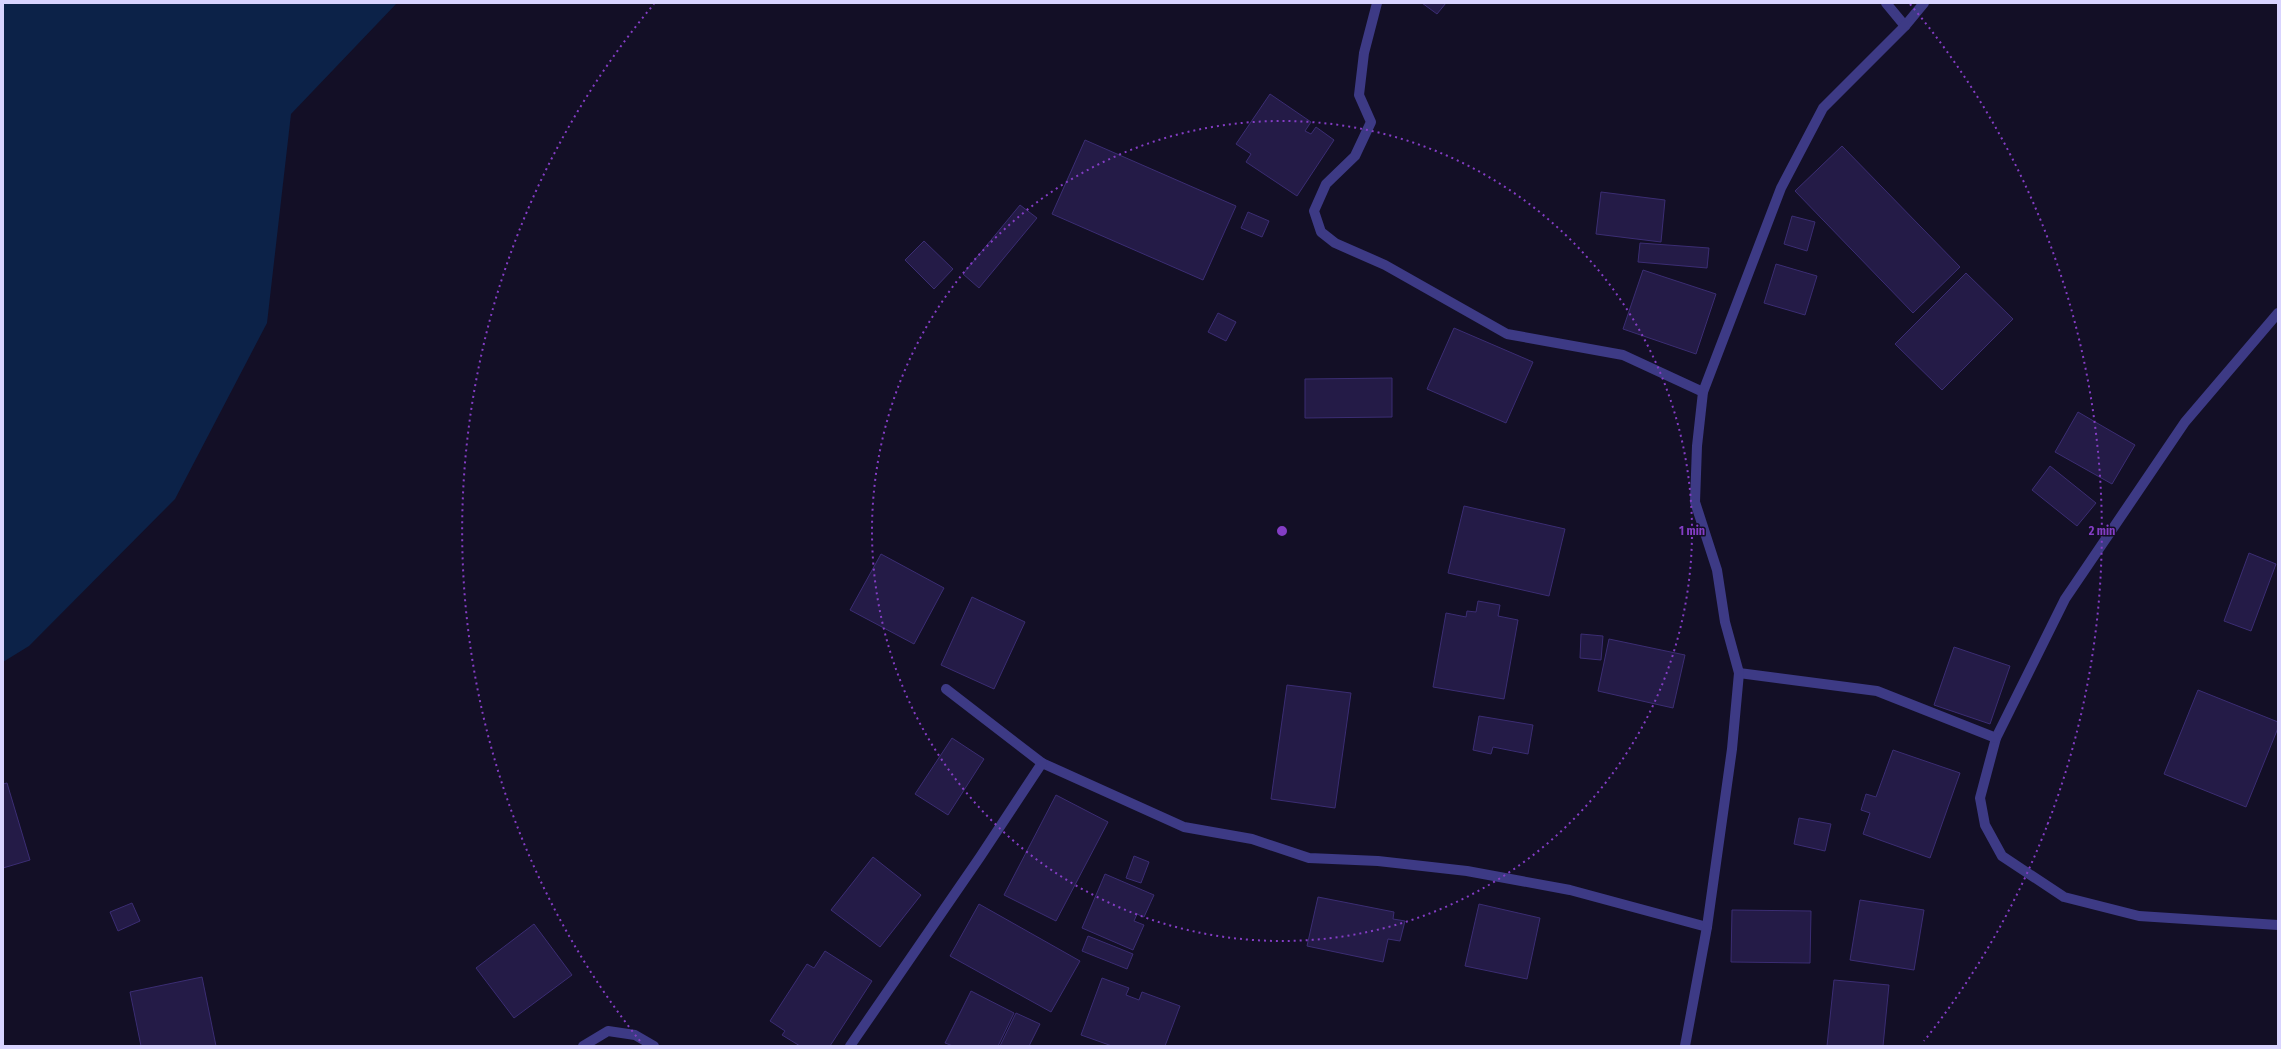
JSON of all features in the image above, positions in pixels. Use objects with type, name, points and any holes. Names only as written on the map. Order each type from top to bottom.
[{"type":"street","points":[[1377,3],[1364,53],[1359,96],[1371,122],[1355,156],[1326,184],[1314,211],[1321,232],[1335,243],[1384,265],[1507,334],[1622,354],[1703,392]]},
{"type":"street","points":[[1886,3],[1905,26]]},
{"type":"street","points":[[1685,1046],[1708,927],[1732,750],[1739,674],[1725,622],[1717,570],[1696,502],[1697,446],[1703,392],[1781,188],[1823,108],[1905,26],[1924,3]]},
{"type":"street","points":[[2278,313],[2185,422],[2065,599],[1996,738],[1980,798],[1985,825],[2002,856],[2064,897],[2139,916],[2278,926]]},
{"type":"street","points":[[1739,674],[1877,691],[1996,738]]},
{"type":"street","points":[[946,689],[1042,763],[1184,827],[1252,839],[1309,858],[1378,861],[1467,871],[1570,890],[1708,927]]},
{"type":"street","points":[[850,1046],[980,858],[1042,763]]},
{"type":"street","points":[[583,1046],[608,1031],[635,1035],[654,1046]]},
{"type":"water","points":[[3,3],[397,3],[291,114],[267,323],[175,499],[29,646],[3,662]]},
{"type":"building","points":[[1422,3],[1446,3],[1437,14]]},
{"type":"building","points":[[1270,94],[1311,122],[1305,131],[1311,134],[1316,127],[1334,140],[1297,196],[1246,162],[1251,154],[1236,144]]},
{"type":"building","points":[[1085,140],[1236,206],[1203,280],[1052,214]]},
{"type":"building","points":[[1842,146],[1960,267],[1913,313],[1795,191]]},
{"type":"building","points":[[1601,192],[1665,200],[1661,242],[1596,234]]},
{"type":"building","points":[[1020,205],[1037,218],[979,288],[963,274]]},
{"type":"building","points":[[1248,212],[1269,221],[1262,237],[1241,228]]},
{"type":"building","points":[[1792,216],[1815,222],[1807,251],[1784,244]]},
{"type":"building","points":[[924,241],[953,269],[934,289],[905,260]]},
{"type":"building","points":[[1640,243],[1709,248],[1707,268],[1638,262]]},
{"type":"building","points":[[1776,264],[1817,276],[1805,315],[1764,303]]},
{"type":"building","points":[[1643,270],[1716,294],[1696,354],[1623,329]]},
{"type":"building","points":[[1966,273],[2013,319],[1942,390],[1895,344]]},
{"type":"building","points":[[1218,313],[1236,322],[1226,341],[1208,332]]},
{"type":"building","points":[[1454,328],[1533,362],[1506,423],[1427,389]]},
{"type":"building","points":[[1392,378],[1392,417],[1305,418],[1305,379]]},
{"type":"building","points":[[2078,412],[2135,445],[2112,484],[2055,452]]},
{"type":"building","points":[[2050,466],[2096,503],[2077,526],[2032,490]]},
{"type":"building","points":[[1464,506],[1565,529],[1549,596],[1448,573]]},
{"type":"building","points":[[2249,553],[2276,564],[2251,631],[2224,621]]},
{"type":"building","points":[[881,554],[944,588],[914,644],[850,610]]},
{"type":"building","points":[[972,597],[1025,622],[994,689],[941,665]]},
{"type":"building","points":[[1478,601],[1500,605],[1498,616],[1518,620],[1504,699],[1433,687],[1446,613],[1466,617],[1467,611],[1476,612]]},
{"type":"building","points":[[1581,634],[1603,636],[1601,660],[1580,658]]},
{"type":"building","points":[[1609,639],[1685,655],[1673,708],[1598,691]]},
{"type":"building","points":[[1954,647],[2010,666],[1990,724],[1934,705]]},
{"type":"building","points":[[1287,685],[1351,693],[1335,808],[1271,799]]},
{"type":"building","points":[[2198,690],[2278,722],[2278,728],[2246,807],[2164,774]]},
{"type":"building","points":[[1479,716],[1533,725],[1528,754],[1493,747],[1491,754],[1473,750]]},
{"type":"building","points":[[952,738],[984,759],[948,815],[915,794]]},
{"type":"building","points":[[1893,750],[1960,773],[1930,858],[1863,834],[1870,813],[1861,810],[1866,794],[1876,797]]},
{"type":"building","points":[[7,783],[30,860],[3,868],[3,784]]},
{"type":"building","points":[[1056,795],[1108,822],[1056,921],[1004,895]]},
{"type":"building","points":[[1799,818],[1831,824],[1825,851],[1794,844]]},
{"type":"building","points":[[1134,856],[1149,862],[1141,883],[1126,878]]},
{"type":"building","points":[[873,857],[921,895],[880,947],[831,910]]},
{"type":"building","points":[[1105,874],[1154,895],[1144,917],[1137,914],[1134,921],[1144,925],[1133,950],[1082,928]]},
{"type":"building","points":[[1318,897],[1394,912],[1393,919],[1405,921],[1400,941],[1388,939],[1383,962],[1307,946]]},
{"type":"building","points":[[1860,900],[1924,910],[1914,970],[1850,960]]},
{"type":"building","points":[[132,903],[140,921],[118,931],[110,912]]},
{"type":"building","points":[[979,904],[1080,961],[1051,1012],[950,956]]},
{"type":"building","points":[[1479,904],[1540,918],[1527,979],[1465,966]]},
{"type":"building","points":[[1732,910],[1811,911],[1810,963],[1731,962]]},
{"type":"building","points":[[534,924],[572,975],[514,1018],[476,968]]},
{"type":"building","points":[[1088,936],[1133,954],[1127,969],[1082,951]]},
{"type":"building","points":[[825,951],[872,981],[830,1046],[800,1046],[782,1035],[785,1031],[770,1021],[807,964],[814,968]]},
{"type":"building","points":[[202,977],[216,1046],[141,1046],[130,992]]},
{"type":"building","points":[[1102,978],[1129,988],[1126,995],[1139,1000],[1142,992],[1180,1006],[1165,1046],[1112,1046],[1081,1035]]},
{"type":"building","points":[[1834,980],[1889,985],[1883,1046],[1827,1046]]},
{"type":"building","points":[[971,991],[1014,1013],[998,1046],[953,1046],[945,1043]]},
{"type":"building","points":[[1016,1013],[1040,1024],[1029,1046],[1000,1046]]}]
